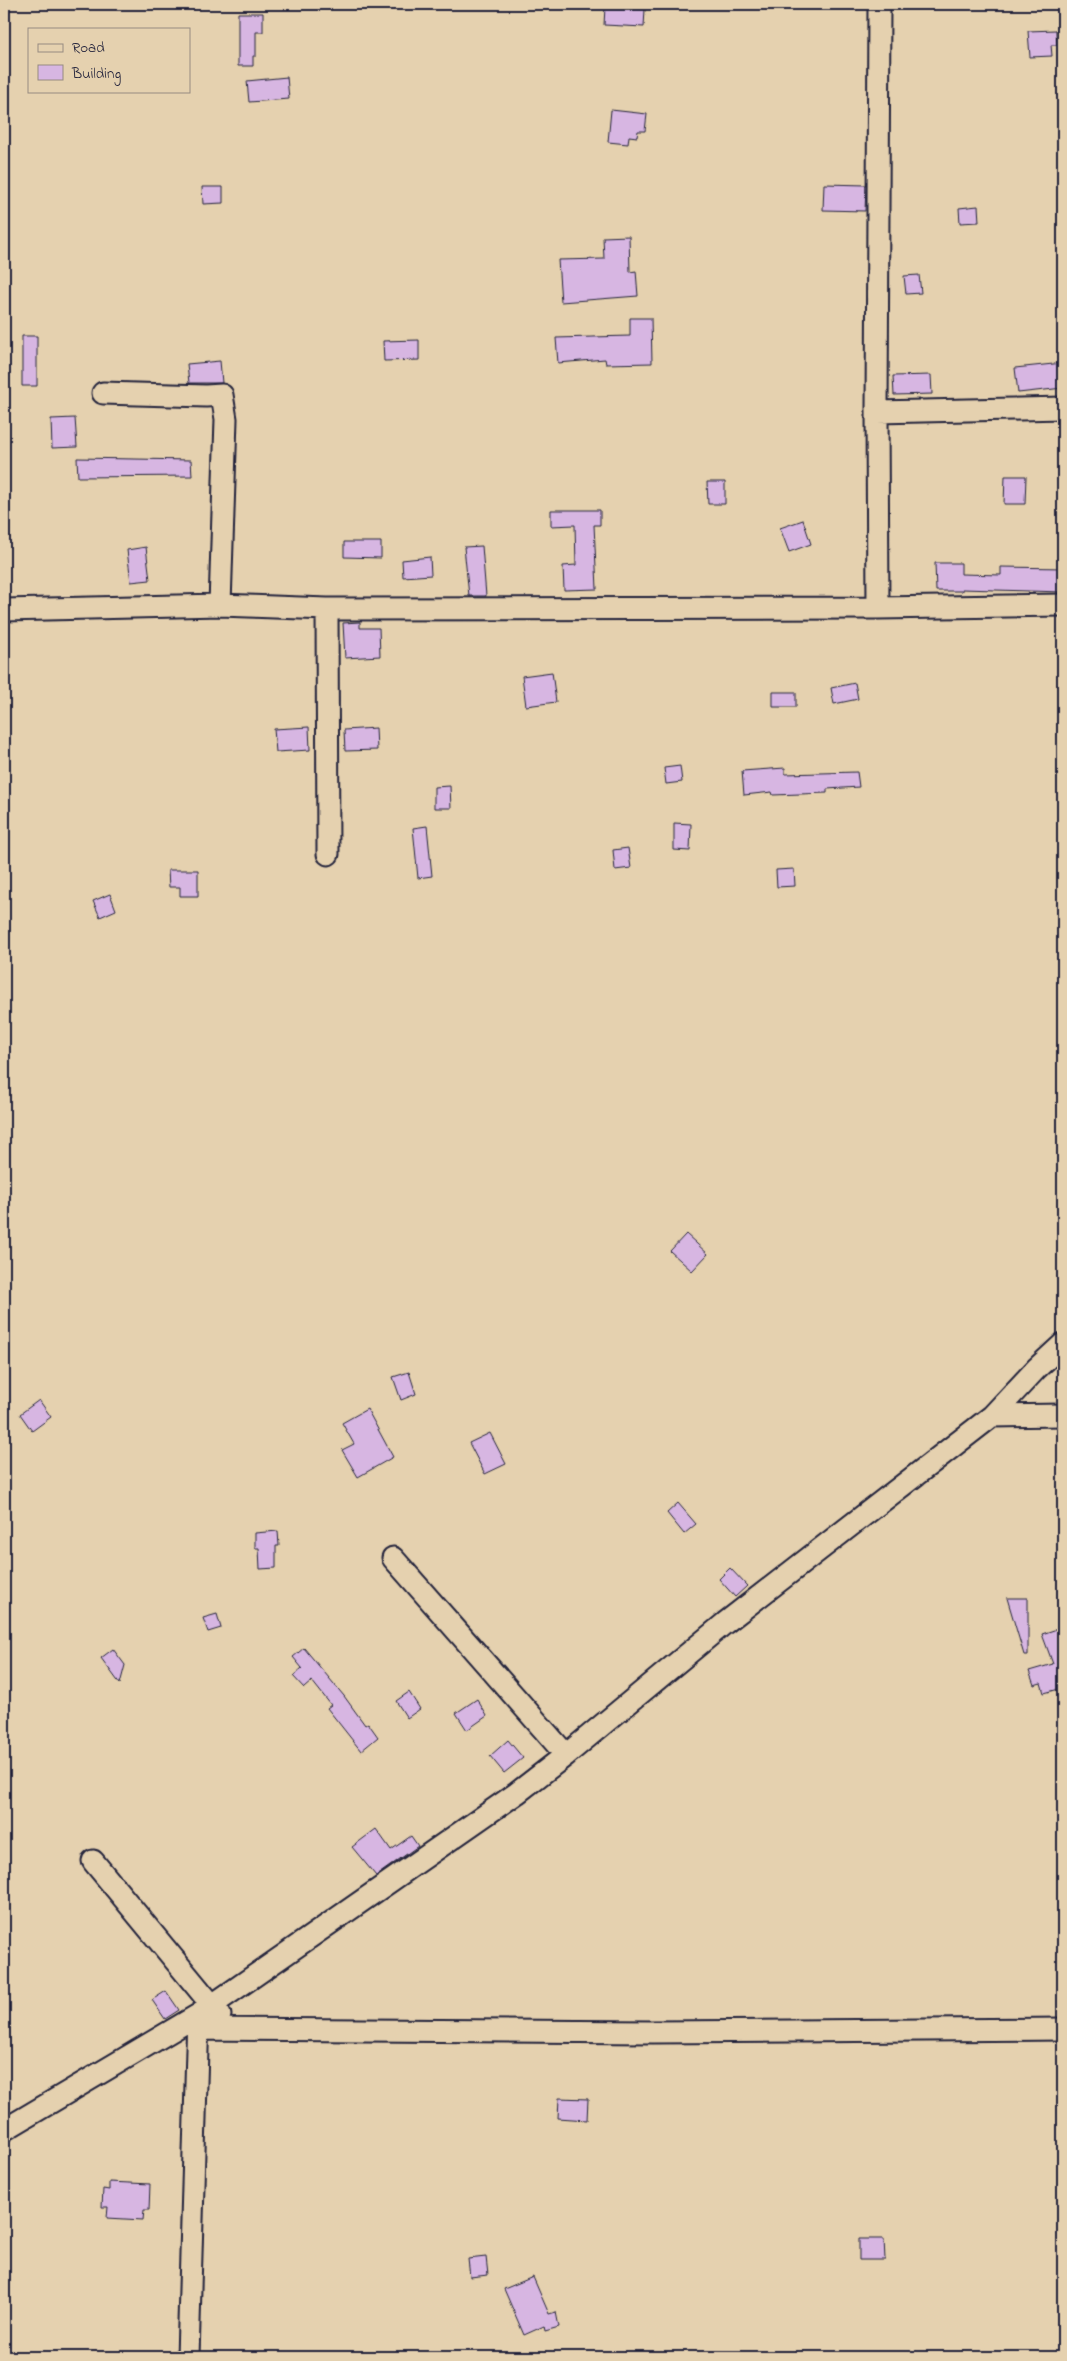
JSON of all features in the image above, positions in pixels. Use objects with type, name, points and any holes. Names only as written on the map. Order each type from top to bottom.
[{"type":"street","points":[[878,608],[876,412],[879,4]]},
{"type":"street","points":[[103,393],[222,395],[226,419],[220,605]]},
{"type":"street","points":[[876,412],[1063,408]]},
{"type":"street","points":[[4,610],[220,605],[327,609],[878,608],[1063,605]]},
{"type":"street","points":[[327,609],[328,854]]},
{"type":"street","points":[[4,2130],[203,2016],[517,1793],[566,1755],[725,1623],[992,1416],[1037,1368],[1063,1344]]},
{"type":"street","points":[[992,1416],[1063,1415]]},
{"type":"street","points":[[393,1558],[566,1755]]},
{"type":"street","points":[[93,1861],[203,2016],[230,2029],[653,2032],[1063,2029]]},
{"type":"street","points":[[188,2357],[203,2016]]},
{"type":"building","points":[[605,7],[645,9],[644,27],[604,25]]},
{"type":"building","points":[[238,13],[263,13],[263,32],[256,32],[256,56],[253,56],[253,66],[238,66]]},
{"type":"building","points":[[1056,30],[1057,45],[1051,45],[1052,56],[1030,57],[1028,31]]},
{"type":"building","points":[[287,77],[289,99],[249,102],[247,81]]},
{"type":"building","points":[[611,110],[647,114],[645,131],[638,131],[637,137],[629,136],[628,144],[608,142]]},
{"type":"building","points":[[824,184],[866,185],[865,211],[823,210]]},
{"type":"building","points":[[202,187],[223,187],[223,203],[203,204]]},
{"type":"building","points":[[978,206],[979,222],[960,223],[959,208]]},
{"type":"building","points":[[629,236],[630,272],[636,271],[638,296],[561,302],[558,260],[604,259],[603,237]]},
{"type":"building","points":[[919,275],[921,293],[906,294],[904,276]]},
{"type":"building","points":[[630,318],[651,318],[652,363],[606,364],[605,359],[558,363],[556,338],[630,336]]},
{"type":"building","points":[[22,336],[37,336],[37,386],[22,386]]},
{"type":"building","points":[[419,340],[419,360],[384,361],[383,341]]},
{"type":"building","points":[[220,361],[222,383],[189,383],[187,364]]},
{"type":"building","points":[[1063,363],[1063,388],[1018,393],[1015,368]]},
{"type":"building","points":[[931,375],[932,394],[894,395],[893,376]]},
{"type":"building","points":[[75,418],[77,447],[52,448],[51,419]]},
{"type":"building","points":[[77,458],[191,460],[192,476],[78,477]]},
{"type":"building","points":[[1005,476],[1026,476],[1025,504],[1004,504]]},
{"type":"building","points":[[707,482],[725,482],[725,504],[708,504]]},
{"type":"building","points":[[551,510],[600,510],[600,525],[594,525],[597,589],[564,590],[563,566],[576,565],[575,525],[551,526]]},
{"type":"building","points":[[803,520],[811,544],[789,552],[780,528]]},
{"type":"building","points":[[344,542],[381,542],[381,558],[344,557]]},
{"type":"building","points":[[482,546],[486,596],[469,596],[464,547]]},
{"type":"building","points":[[146,547],[150,580],[131,582],[127,550]]},
{"type":"building","points":[[430,557],[431,575],[403,577],[402,560]]},
{"type":"building","points":[[935,563],[961,563],[961,574],[1001,575],[1001,567],[1063,568],[1063,592],[962,589],[962,591],[936,591]]},
{"type":"building","points":[[360,622],[360,628],[379,628],[380,656],[345,658],[343,623]]},
{"type":"building","points":[[552,672],[556,702],[526,706],[522,676]]},
{"type":"building","points":[[855,683],[858,699],[834,704],[831,688]]},
{"type":"building","points":[[773,692],[796,692],[796,707],[773,707]]},
{"type":"building","points":[[309,727],[310,750],[276,752],[274,729]]},
{"type":"building","points":[[376,728],[377,750],[345,751],[344,730]]},
{"type":"building","points":[[680,766],[682,782],[666,784],[664,768]]},
{"type":"building","points":[[785,768],[785,774],[857,772],[859,787],[827,789],[827,793],[773,795],[772,792],[744,795],[742,771]]},
{"type":"building","points":[[450,786],[451,808],[434,808],[434,787]]},
{"type":"building","points":[[674,823],[691,824],[690,851],[674,850]]},
{"type":"building","points":[[427,826],[432,876],[418,878],[413,828]]},
{"type":"building","points":[[628,848],[631,868],[615,870],[613,850]]},
{"type":"building","points":[[794,869],[795,886],[777,887],[776,870]]},
{"type":"building","points":[[168,870],[198,870],[198,896],[180,896],[180,887],[169,887]]},
{"type":"building","points":[[110,894],[116,910],[100,917],[93,901]]},
{"type":"building","points":[[686,1234],[708,1254],[692,1271],[670,1251]]},
{"type":"building","points":[[409,1372],[416,1394],[401,1400],[393,1377]]},
{"type":"building","points":[[39,1400],[51,1417],[32,1431],[20,1414]]},
{"type":"building","points":[[367,1409],[393,1457],[358,1477],[342,1450],[354,1444],[342,1423]]},
{"type":"building","points":[[490,1433],[506,1464],[485,1474],[469,1443]]},
{"type":"building","points":[[678,1503],[696,1524],[684,1534],[667,1513]]},
{"type":"building","points":[[278,1531],[279,1546],[276,1546],[276,1568],[260,1569],[259,1548],[255,1548],[255,1533]]},
{"type":"building","points":[[730,1568],[747,1586],[735,1597],[719,1579]]},
{"type":"building","points":[[1007,1598],[1028,1598],[1028,1655],[1024,1655]]},
{"type":"building","points":[[217,1614],[221,1628],[208,1632],[203,1618]]},
{"type":"building","points":[[1063,1627],[1063,1688],[1044,1693],[1041,1683],[1034,1685],[1029,1671],[1053,1664],[1042,1634]]},
{"type":"building","points":[[304,1648],[344,1696],[365,1725],[368,1723],[378,1737],[361,1751],[327,1708],[331,1705],[312,1681],[304,1688],[293,1676],[302,1668],[293,1657]]},
{"type":"building","points":[[113,1649],[125,1665],[120,1684],[101,1658]]},
{"type":"building","points":[[409,1692],[420,1709],[407,1718],[396,1701]]},
{"type":"building","points":[[477,1699],[487,1716],[467,1730],[456,1713]]},
{"type":"building","points":[[508,1740],[523,1758],[504,1773],[490,1756]]},
{"type":"building","points":[[376,1829],[391,1850],[411,1836],[418,1846],[376,1876],[352,1847]]},
{"type":"building","points":[[166,1991],[179,2010],[165,2019],[152,2000]]},
{"type":"building","points":[[559,2098],[588,2099],[587,2120],[558,2118]]},
{"type":"building","points":[[109,2182],[150,2184],[149,2210],[144,2210],[143,2220],[107,2218],[108,2207],[102,2207],[103,2189],[109,2190]]},
{"type":"building","points":[[859,2239],[884,2239],[885,2260],[859,2260]]},
{"type":"building","points":[[486,2257],[488,2275],[470,2277],[468,2259]]},
{"type":"building","points":[[533,2277],[549,2314],[556,2312],[559,2327],[545,2331],[544,2326],[524,2335],[504,2289]]}]
